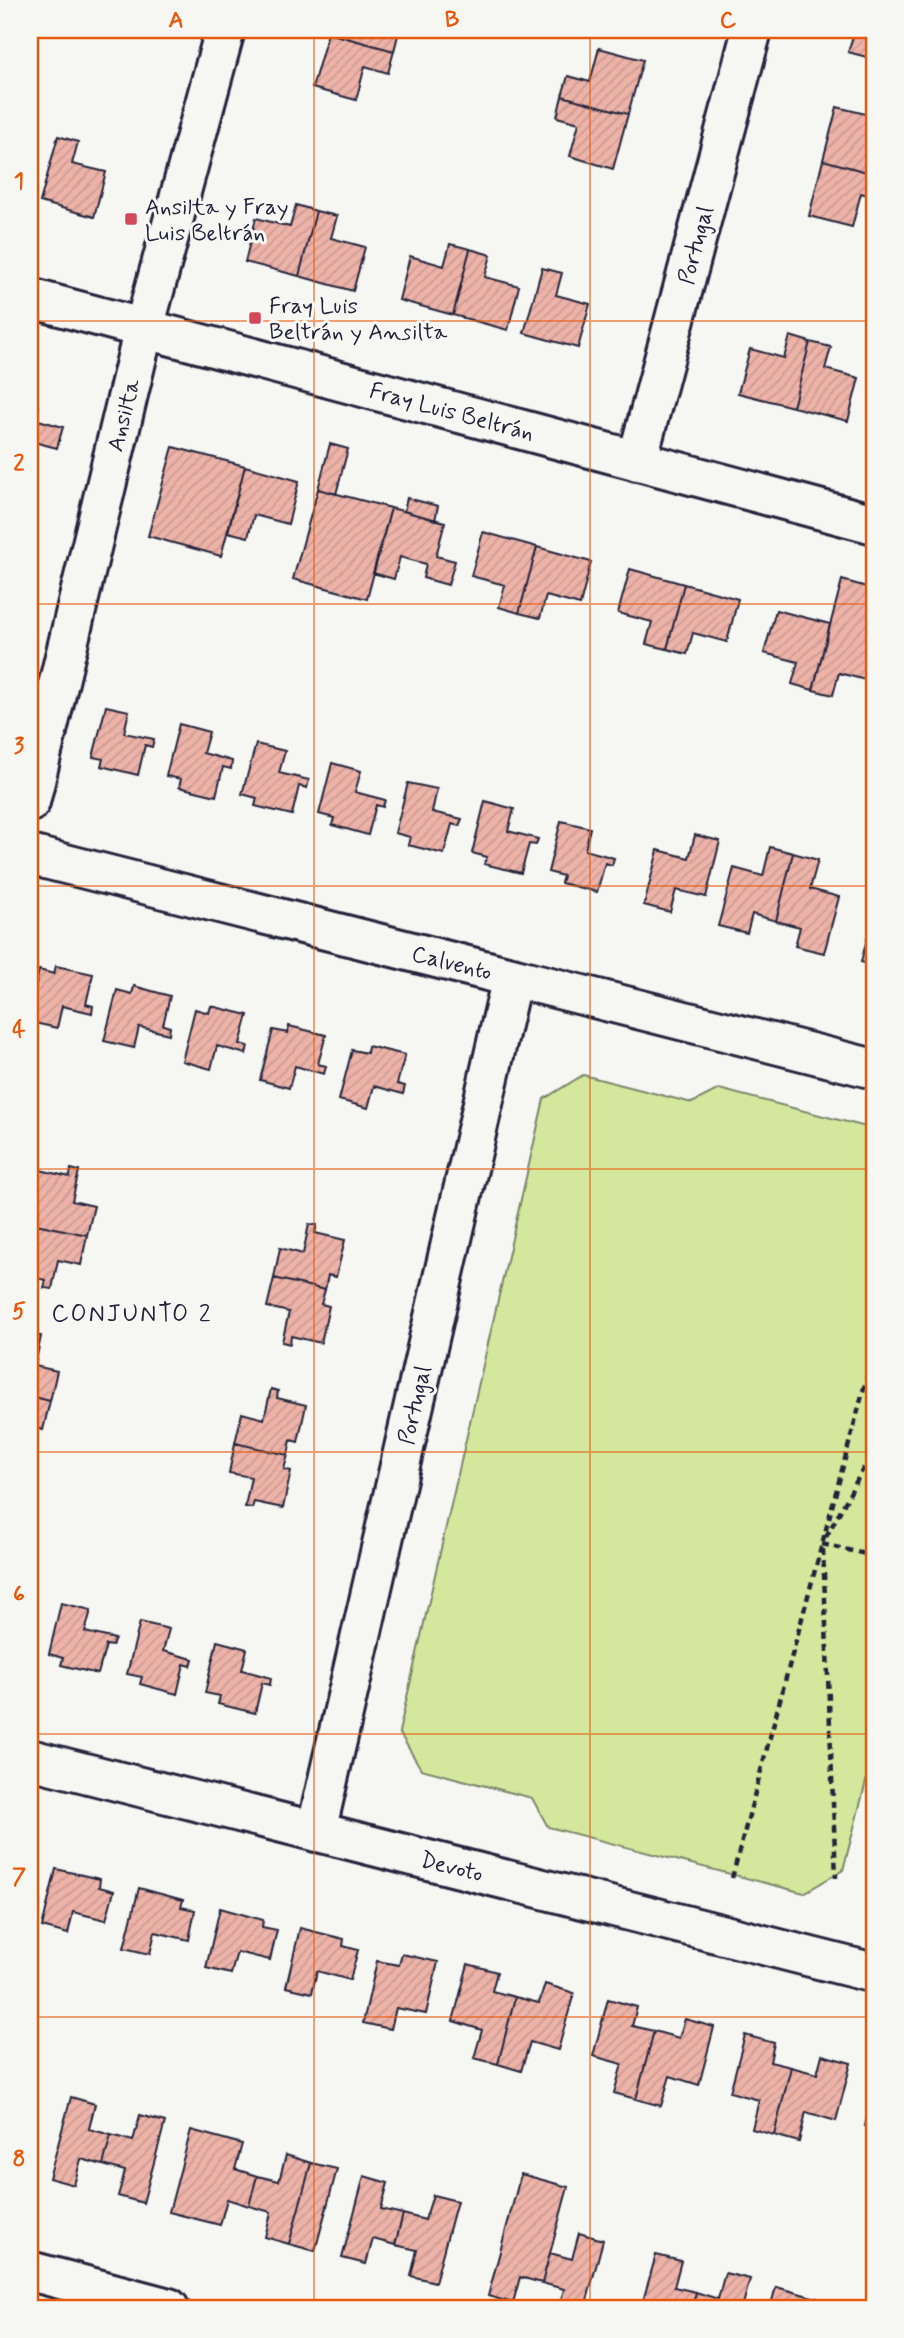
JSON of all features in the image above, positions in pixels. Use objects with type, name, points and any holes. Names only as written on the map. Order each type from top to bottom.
[{"type":"street","name":"Ansilta","points":[[30,802],[144,328],[225,30]]},
{"type":"street","name":"Portugal","points":[[637,461],[752,30]]},
{"type":"street","name":"Fray Luis Beltrán","points":[[30,298],[874,524]]},
{"type":"street","name":"Calvento","points":[[30,855],[874,1069]]},
{"type":"street","name":"Portugal","points":[[316,1832],[512,977]]},
{"type":"street","name":"Devoto","points":[[30,1759],[874,1973]]},
{"type":"street","points":[[30,2271],[169,2308]]},
{"type":"path","points":[[733,1878],[874,1351]]},
{"type":"path","points":[[836,1878],[822,1544],[874,1449]]},
{"type":"path","points":[[822,1544],[874,1556]]},
{"type":"green space","points":[[583,1075],[692,1103],[719,1089],[874,1129],[874,1751],[843,1870],[804,1893],[548,1827],[532,1798],[421,1769],[399,1732],[544,1099]]},
{"type":"building","points":[[329,30],[399,31],[394,51],[328,33]]},
{"type":"building","points":[[855,30],[874,30],[874,59],[848,52]]},
{"type":"building","points":[[328,33],[394,51],[388,73],[365,66],[356,100],[312,88]]},
{"type":"building","points":[[599,48],[643,60],[628,114],[562,96],[568,76],[590,82]]},
{"type":"building","points":[[562,96],[628,114],[613,169],[570,156],[579,123],[557,117]]},
{"type":"building","points":[[837,107],[874,116],[874,174],[823,160]]},
{"type":"building","points":[[58,136],[78,142],[72,164],[106,172],[94,217],[40,202]]},
{"type":"building","points":[[823,160],[874,174],[874,197],[861,193],[852,227],[809,216]]},
{"type":"building","points":[[296,205],[316,211],[299,276],[245,262],[256,218],[290,227]]},
{"type":"building","points":[[316,211],[337,216],[331,238],[365,247],[353,291],[299,276]]},
{"type":"building","points":[[450,244],[470,249],[453,315],[399,300],[410,256],[444,266]]},
{"type":"building","points":[[470,249],[491,255],[485,277],[519,286],[508,330],[453,315]]},
{"type":"building","points":[[542,268],[562,273],[556,295],[590,304],[578,348],[524,333]]},
{"type":"building","points":[[790,336],[810,342],[793,407],[738,393],[750,349],[784,358]]},
{"type":"building","points":[[810,342],[831,347],[825,369],[859,378],[848,421],[793,407]]},
{"type":"building","points":[[30,405],[39,407],[30,440]]},
{"type":"building","points":[[35,419],[63,427],[57,448],[30,441]]},
{"type":"building","points":[[330,444],[348,449],[336,494],[318,489]]},
{"type":"building","points":[[173,447],[245,466],[221,556],[148,536]]},
{"type":"building","points":[[245,466],[299,481],[288,524],[254,515],[248,537],[228,532]]},
{"type":"building","points":[[318,489],[391,508],[367,599],[293,579]]},
{"type":"building","points":[[407,498],[438,506],[435,520],[404,511]]},
{"type":"building","points":[[391,508],[445,522],[436,556],[455,561],[448,585],[423,578],[426,564],[400,557],[394,579],[373,573]]},
{"type":"building","points":[[483,532],[537,547],[519,613],[499,607],[505,585],[471,576]]},
{"type":"building","points":[[537,547],[591,562],[580,605],[546,596],[540,618],[519,613]]},
{"type":"building","points":[[630,569],[684,584],[667,649],[646,644],[652,622],[618,613]]},
{"type":"building","points":[[842,580],[874,589],[874,676],[873,682],[839,673],[833,695],[813,690]]},
{"type":"building","points":[[684,584],[738,599],[727,642],[693,633],[687,654],[667,649]]},
{"type":"building","points":[[776,610],[830,624],[813,690],[792,684],[798,662],[764,653]]},
{"type":"building","points":[[106,706],[129,711],[124,733],[154,739],[152,747],[145,745],[138,775],[101,766],[103,759],[93,757]]},
{"type":"building","points":[[179,724],[209,732],[203,753],[232,761],[231,769],[223,767],[216,796],[179,787],[181,779],[166,776]]},
{"type":"building","points":[[256,744],[285,751],[279,773],[309,780],[307,788],[299,786],[292,815],[255,806],[257,798],[242,794]]},
{"type":"building","points":[[332,763],[361,771],[355,792],[385,800],[383,807],[376,805],[368,835],[332,825],[334,818],[319,814]]},
{"type":"building","points":[[408,783],[437,789],[432,812],[462,819],[459,826],[452,824],[444,854],[408,845],[410,837],[395,833]]},
{"type":"building","points":[[485,801],[514,809],[508,831],[538,839],[536,845],[529,844],[521,873],[484,864],[487,857],[472,853]]},
{"type":"building","points":[[561,821],[590,828],[585,850],[614,858],[612,865],[605,863],[597,892],[561,883],[563,876],[548,872]]},
{"type":"building","points":[[695,835],[720,841],[706,897],[676,890],[670,912],[644,905],[658,850],[689,858]]},
{"type":"building","points":[[770,847],[793,853],[776,921],[752,914],[747,933],[718,926],[734,868],[763,876]]},
{"type":"building","points":[[793,853],[818,860],[810,889],[839,897],[824,953],[795,946],[800,927],[776,921]]},
{"type":"building","points":[[874,912],[874,966],[861,962]]},
{"type":"building","points":[[56,966],[93,974],[86,1004],[93,1006],[92,1013],[62,1006],[57,1028],[30,1022],[39,970],[54,974]]},
{"type":"building","points":[[134,986],[170,996],[163,1025],[170,1027],[169,1034],[139,1027],[134,1048],[104,1041],[117,990],[132,994]]},
{"type":"building","points":[[211,1006],[248,1015],[240,1044],[248,1046],[246,1054],[217,1046],[211,1069],[182,1061],[195,1009],[209,1013]]},
{"type":"building","points":[[289,1026],[326,1035],[318,1064],[326,1066],[324,1074],[295,1066],[289,1088],[260,1080],[273,1030],[288,1033]]},
{"type":"building","points":[[368,1046],[405,1055],[397,1084],[405,1086],[403,1094],[374,1086],[368,1108],[339,1100],[352,1050],[367,1053]]},
{"type":"building","points":[[71,1169],[79,1171],[72,1201],[94,1206],[87,1235],[36,1224],[39,1208],[31,1207],[40,1170],[70,1177]]},
{"type":"building","points":[[36,1224],[87,1235],[81,1265],[58,1260],[52,1289],[44,1288],[46,1280],[30,1277],[30,1238],[32,1239]]},
{"type":"building","points":[[309,1224],[317,1225],[315,1233],[345,1240],[336,1277],[328,1275],[325,1290],[274,1278],[280,1248],[303,1254]]},
{"type":"building","points":[[274,1278],[325,1290],[321,1304],[329,1306],[321,1343],[291,1336],[290,1344],[282,1342],[289,1312],[267,1307]]},
{"type":"building","points":[[33,1335],[41,1336],[35,1366],[57,1371],[50,1401],[30,1396],[30,1342]]},
{"type":"building","points":[[271,1389],[278,1391],[277,1398],[306,1405],[298,1442],[291,1440],[288,1455],[235,1443],[242,1413],[264,1419]]},
{"type":"building","points":[[30,1396],[50,1401],[43,1430],[30,1427]]},
{"type":"building","points":[[235,1443],[288,1455],[284,1469],[291,1471],[283,1508],[254,1502],[252,1508],[245,1507],[251,1477],[229,1473]]},
{"type":"building","points":[[61,1603],[91,1610],[85,1632],[115,1639],[112,1646],[106,1645],[98,1674],[61,1665],[63,1658],[49,1654]]},
{"type":"building","points":[[140,1622],[169,1629],[163,1651],[193,1659],[191,1666],[184,1664],[177,1694],[140,1684],[142,1677],[127,1674]]},
{"type":"building","points":[[217,1641],[247,1649],[242,1670],[271,1678],[270,1685],[262,1683],[255,1713],[218,1704],[220,1696],[205,1693]]},
{"type":"building","points":[[56,1869],[100,1879],[99,1887],[114,1891],[106,1920],[73,1912],[68,1934],[42,1927]]},
{"type":"building","points":[[139,1888],[183,1900],[181,1907],[195,1910],[189,1940],[155,1932],[150,1954],[124,1948]]},
{"type":"building","points":[[220,1908],[263,1920],[262,1927],[277,1930],[270,1960],[237,1952],[231,1974],[206,1968]]},
{"type":"building","points":[[300,1928],[344,1939],[343,1946],[358,1950],[350,1980],[317,1971],[312,1993],[286,1987]]},
{"type":"building","points":[[402,1954],[438,1962],[426,2014],[396,2008],[391,2029],[363,2023],[377,1961],[399,1965]]},
{"type":"building","points":[[468,1964],[497,1972],[492,1991],[515,1997],[498,2064],[474,2058],[482,2030],[453,2021]]},
{"type":"building","points":[[545,1984],[574,1993],[558,2050],[530,2042],[521,2071],[498,2064],[515,1997],[539,2003]]},
{"type":"building","points":[[608,1999],[637,2007],[632,2026],[654,2031],[636,2099],[614,2093],[622,2064],[593,2056]]},
{"type":"building","points":[[685,2019],[714,2027],[699,2085],[670,2076],[661,2106],[636,2099],[654,2031],[679,2038]]},
{"type":"building","points":[[745,2035],[774,2043],[770,2062],[791,2067],[774,2135],[752,2129],[759,2100],[730,2092]]},
{"type":"building","points":[[822,2055],[851,2063],[836,2121],[806,2112],[799,2142],[774,2135],[791,2067],[817,2074]]},
{"type":"building","points":[[874,2092],[874,2128],[865,2126]]},
{"type":"building","points":[[71,2097],[95,2104],[89,2129],[111,2135],[103,2165],[81,2159],[74,2185],[49,2178]]},
{"type":"building","points":[[140,2115],[165,2122],[143,2203],[118,2196],[125,2171],[103,2165],[111,2135],[133,2141]]},
{"type":"building","points":[[191,2130],[242,2144],[235,2169],[257,2176],[249,2206],[227,2199],[220,2225],[169,2212]]},
{"type":"building","points":[[286,2155],[311,2163],[289,2244],[265,2237],[271,2212],[249,2206],[257,2176],[279,2181]]},
{"type":"building","points":[[311,2163],[337,2169],[315,2251],[289,2244]]},
{"type":"building","points":[[521,2174],[568,2187],[542,2283],[520,2277],[513,2303],[488,2296]]},
{"type":"building","points":[[364,2176],[388,2183],[381,2209],[403,2214],[395,2245],[373,2239],[366,2264],[342,2258]]},
{"type":"building","points":[[433,2195],[457,2201],[435,2282],[411,2276],[417,2250],[395,2245],[403,2214],[425,2220]]},
{"type":"building","points":[[579,2233],[603,2240],[585,2308],[559,2308],[564,2289],[542,2283],[550,2253],[572,2259]]},
{"type":"building","points":[[656,2255],[681,2261],[674,2287],[696,2292],[692,2308],[641,2308]]},
{"type":"building","points":[[725,2273],[750,2279],[742,2308],[692,2308],[696,2292],[718,2299]]},
{"type":"building","points":[[776,2287],[827,2301],[825,2308],[770,2308]]},
{"type":"place","name":"Ansilta y Fray Luis Beltrán","points":[[131,219]]},
{"type":"place","name":"Fray Luis Beltrán y Ansilta","points":[[255,318]]},
{"type":"district","name":"CONJUNTO 2","points":[[132,1313]]}]
